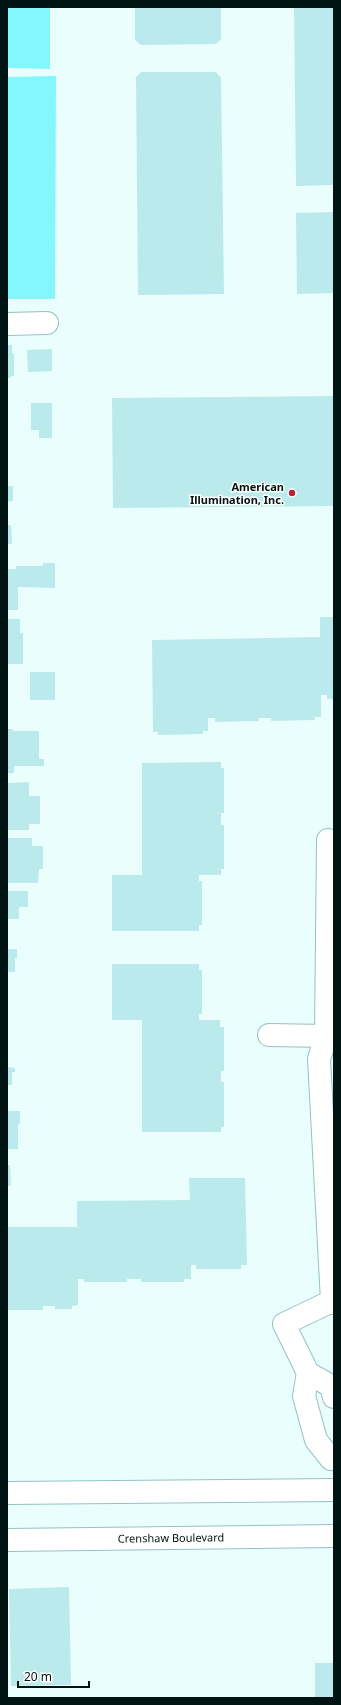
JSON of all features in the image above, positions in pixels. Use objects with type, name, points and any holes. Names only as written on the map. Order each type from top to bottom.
[{"type":"main road","points":[[7,324],[47,324]]},
{"type":"main road","points":[[328,840],[330,1037],[319,1059],[333,1302],[284,1324],[308,1373],[331,1386],[334,1397]]},
{"type":"main road","points":[[269,1036],[330,1037]]},
{"type":"main road","points":[[7,1493],[333,1490],[332,1457],[316,1440],[304,1396],[308,1373]]},
{"type":"main road","name":"Crenshaw Boulevard","points":[[7,1540],[334,1536]]},
{"type":"shaded area","points":[[7,7],[50,7],[50,69],[7,68]]},
{"type":"shaded area","points":[[56,76],[55,299],[7,299],[7,77]]},
{"type":"building","points":[[135,7],[221,7],[221,39],[216,44],[141,45],[135,40]]},
{"type":"building","points":[[294,7],[334,7],[334,185],[296,186]]},
{"type":"building","points":[[141,72],[216,72],[221,78],[224,294],[138,295],[136,77]]},
{"type":"building","points":[[334,212],[334,293],[297,294],[296,213]]},
{"type":"building","points":[[7,345],[12,345],[12,353],[14,353],[14,376],[11,376],[11,378],[7,378]]},
{"type":"building","points":[[52,349],[52,371],[28,372],[27,350]]},
{"type":"building","points":[[334,396],[334,506],[113,508],[112,398]]},
{"type":"building","points":[[31,403],[52,403],[52,438],[39,438],[39,430],[31,430]]},
{"type":"building","points":[[7,486],[13,486],[13,501],[7,502]]},
{"type":"building","points":[[7,525],[11,525],[12,544],[7,544]]},
{"type":"building","points":[[43,563],[55,563],[55,588],[18,587],[18,610],[7,610],[7,569],[16,569],[16,566],[43,566]]},
{"type":"building","points":[[320,617],[334,617],[334,699],[327,699],[327,695],[321,695],[321,717],[315,717],[315,720],[271,721],[271,718],[259,718],[259,721],[215,722],[215,718],[208,718],[208,731],[203,731],[203,734],[158,735],[158,732],[153,732],[152,640],[320,637]]},
{"type":"building","points":[[7,619],[20,619],[20,633],[23,633],[23,664],[7,664]]},
{"type":"building","points":[[30,672],[55,672],[55,700],[30,700]]},
{"type":"building","points":[[7,729],[13,729],[13,731],[39,731],[39,759],[44,759],[44,766],[14,766],[14,773],[7,773]]},
{"type":"building","points":[[221,762],[221,768],[224,768],[224,813],[221,813],[221,825],[224,825],[224,869],[221,869],[221,875],[199,875],[199,881],[202,881],[202,925],[199,925],[199,931],[112,931],[112,875],[142,875],[142,763]]},
{"type":"building","points":[[29,782],[29,796],[40,796],[40,824],[29,824],[29,830],[7,830],[7,783]]},
{"type":"building","points":[[7,838],[32,838],[32,846],[43,846],[43,869],[39,869],[38,883],[7,883]]},
{"type":"building","points":[[7,891],[28,891],[28,907],[19,907],[19,919],[7,919]]},
{"type":"building","points":[[7,949],[17,949],[17,958],[15,958],[15,972],[7,972]]},
{"type":"building","points":[[112,964],[199,964],[199,970],[202,970],[202,1014],[199,1014],[199,1020],[220,1020],[220,1027],[224,1027],[224,1071],[221,1071],[221,1082],[224,1082],[224,1127],[221,1127],[221,1132],[142,1132],[142,1020],[112,1020]]},
{"type":"building","points":[[7,1067],[15,1068],[15,1072],[12,1072],[12,1085],[7,1085]]},
{"type":"building","points":[[7,1111],[20,1111],[20,1124],[18,1124],[18,1149],[7,1149]]},
{"type":"building","points":[[7,1165],[10,1165],[11,1186],[7,1186]]},
{"type":"building","points":[[189,1178],[245,1178],[247,1265],[241,1265],[241,1269],[196,1269],[196,1265],[191,1265],[191,1279],[184,1279],[184,1282],[141,1282],[141,1279],[127,1279],[127,1282],[84,1282],[84,1279],[78,1279],[78,1305],[72,1306],[72,1309],[55,1309],[55,1306],[43,1306],[43,1310],[7,1310],[7,1227],[77,1227],[77,1201],[190,1200]]},
{"type":"building","points":[[69,1587],[71,1685],[11,1686],[9,1589]]},
{"type":"building","points":[[315,1663],[334,1663],[334,1698],[315,1698]]},
{"type":"place","name":"American Illumination, Inc.","points":[[292,493]]}]
